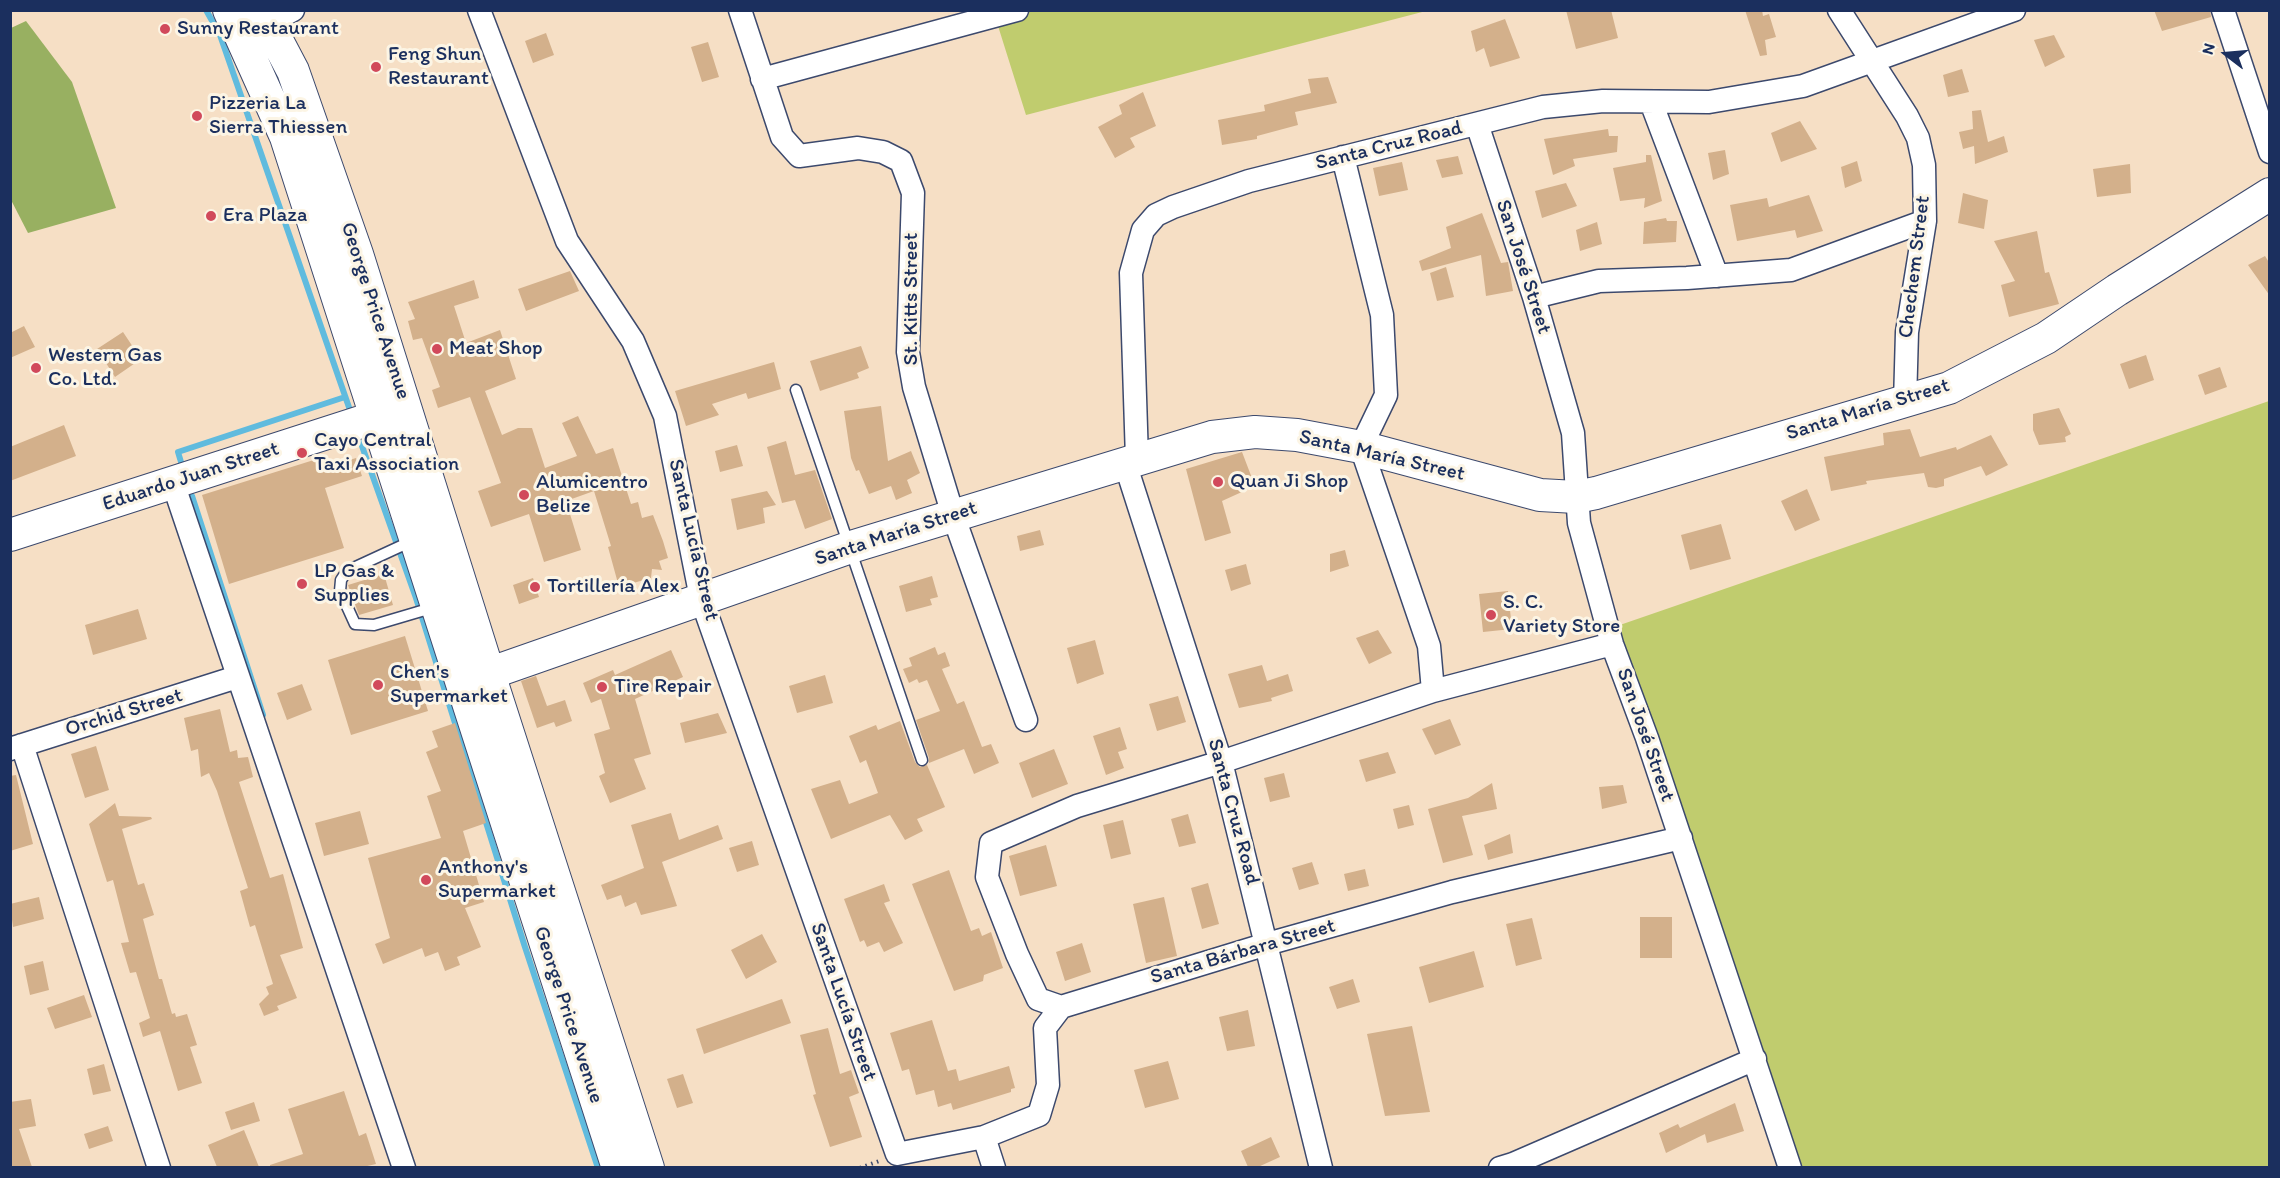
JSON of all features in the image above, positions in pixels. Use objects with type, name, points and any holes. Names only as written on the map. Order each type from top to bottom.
[{"type":"main road","name":"George Price Avenue","points":[[259,18],[293,71],[406,407],[475,679],[618,1167]]},
{"type":"main road","name":"George Price Avenue","points":[[259,18],[286,137],[436,606],[475,679],[648,1167]]},
{"type":"main road","name":"Santa María Street","points":[[475,679],[851,547],[1212,436],[1255,432],[1297,435],[1361,447],[1540,495],[1576,497],[1750,445],[1905,403],[1949,388],[2046,338],[2268,200]]},
{"type":"main road","name":"Eduardo Juan Street","points":[[10,535],[406,407]]},
{"type":"street","name":"Santa Lucía Street","points":[[479,10],[567,241],[633,341],[666,416],[701,598],[897,1154],[984,1137]]},
{"type":"street","name":"St. Kitts Street","points":[[740,10],[782,137],[799,156],[858,148],[883,152],[902,161],[913,193],[908,352],[914,387],[953,515],[1026,720]]},
{"type":"street","points":[[762,79],[1017,10]]},
{"type":"street","name":"Chechem Street","points":[[1839,10],[1907,116],[1918,138],[1924,165],[1925,221],[1907,332],[1905,403]]},
{"type":"street","name":"Santa Cruz Road","points":[[1321,1167],[1221,762],[1131,461],[1131,273],[1143,230],[1156,215],[1173,207],[1249,182],[1343,156],[1543,107],[1572,103],[1709,102],[1775,93],[1803,86],[2014,10]]},
{"type":"street","points":[[2223,10],[2270,152]]},
{"type":"street","points":[[1651,102],[1717,276]]},
{"type":"street","name":"San José Street","points":[[1477,124],[1534,297],[1573,433],[1578,523],[1612,644],[1680,838],[1790,1167]]},
{"type":"street","points":[[1343,156],[1382,315],[1386,395],[1361,447],[1429,646],[1433,691]]},
{"type":"street","points":[[1534,297],[1599,281],[1791,270],[1925,221]]},
{"type":"street","points":[[173,483],[404,1167]]},
{"type":"street","points":[[994,1167],[984,1137],[1039,1115],[1048,1085],[1045,1028],[1038,999],[987,877],[991,843],[1077,806],[1221,762],[1433,691],[1612,644]]},
{"type":"street","name":"Orchid Street","points":[[16,747],[237,677]]},
{"type":"street","points":[[16,747],[159,1167]]},
{"type":"street","name":"Santa Bárbara Street","points":[[1061,1007],[1267,944],[1452,892],[1680,838]]},
{"type":"street","points":[[1038,999],[1061,1007],[1045,1028]]},
{"type":"street","points":[[1500,1167],[1514,1164],[1755,1059]]},
{"type":"lane","points":[[796,390],[922,760]]},
{"type":"lane","points":[[415,540],[384,552],[347,571],[341,580],[340,591],[356,624],[374,625],[436,606]]},
{"type":"green space","points":[[993,10],[1426,11],[1026,115]]},
{"type":"green space","points":[[26,21],[72,82],[116,208],[28,233],[10,198],[11,28]]},
{"type":"green space","points":[[2269,401],[2269,1167],[1791,1167],[1617,626]]},
{"type":"building","points":[[1566,10],[1611,10],[1618,38],[1576,49]]},
{"type":"building","points":[[1745,10],[1762,10],[1763,16],[1769,14],[1776,37],[1765,40],[1767,55],[1760,56]]},
{"type":"building","points":[[2154,10],[2210,10],[2211,17],[2162,31]]},
{"type":"building","points":[[1505,19],[1520,58],[1490,67],[1484,48],[1476,52],[1471,31]]},
{"type":"building","points":[[546,33],[554,55],[533,63],[525,41]]},
{"type":"building","points":[[2054,35],[2065,57],[2045,67],[2034,40]]},
{"type":"building","points":[[708,42],[719,77],[702,82],[691,47]]},
{"type":"building","points":[[1962,69],[1969,92],[1948,97],[1943,75]]},
{"type":"building","points":[[1328,77],[1337,103],[1295,112],[1298,125],[1257,136],[1257,139],[1222,145],[1218,120],[1265,111],[1264,105],[1311,93],[1308,79]]},
{"type":"building","points":[[1143,92],[1156,126],[1130,138],[1135,147],[1115,158],[1098,127],[1122,114],[1119,105]]},
{"type":"building","points":[[1981,110],[1988,142],[2004,136],[2008,152],[1975,164],[1974,146],[1963,149],[1959,132],[1973,129],[1972,111]]},
{"type":"building","points":[[1800,121],[1817,149],[1781,162],[1771,133]]},
{"type":"building","points":[[1608,129],[1609,136],[1618,136],[1617,152],[1573,159],[1575,166],[1553,175],[1544,139]]},
{"type":"building","points":[[1725,150],[1729,174],[1713,180],[1708,153]]},
{"type":"building","points":[[1646,155],[1651,155],[1662,201],[1644,208],[1645,198],[1620,201],[1613,168],[1646,162]]},
{"type":"building","points":[[1458,156],[1463,174],[1442,178],[1436,160]]},
{"type":"building","points":[[1857,161],[1862,181],[1845,188],[1841,167]]},
{"type":"building","points":[[1402,162],[1408,190],[1379,196],[1373,168]]},
{"type":"building","points":[[2130,164],[2131,193],[2097,197],[2093,169]]},
{"type":"building","points":[[1566,183],[1577,206],[1542,218],[1535,191]]},
{"type":"building","points":[[1963,193],[1988,200],[1984,229],[1958,223]]},
{"type":"building","points":[[1809,195],[1823,231],[1797,238],[1795,230],[1737,241],[1730,205],[1767,198],[1769,207]]},
{"type":"building","points":[[1482,213],[1501,263],[1508,262],[1513,291],[1486,296],[1481,255],[1422,271],[1419,261],[1451,248],[1446,227]]},
{"type":"building","points":[[1666,218],[1667,221],[1677,221],[1676,242],[1643,244],[1644,222]]},
{"type":"building","points":[[1597,222],[1602,244],[1580,251],[1576,230]]},
{"type":"building","points":[[2037,231],[2045,273],[2049,272],[2059,304],[2009,317],[2001,285],[2015,281],[1994,241]]},
{"type":"building","points":[[2265,256],[2270,264],[2270,296],[2248,265]]},
{"type":"building","points":[[1446,267],[1454,297],[1437,301],[1430,273]]},
{"type":"building","points":[[570,271],[579,291],[526,311],[518,289]]},
{"type":"building","points":[[474,280],[479,298],[454,306],[466,343],[500,330],[516,379],[485,391],[502,435],[518,428],[532,428],[545,468],[577,456],[562,423],[578,416],[596,454],[613,448],[631,504],[638,502],[642,518],[653,515],[668,558],[659,561],[662,570],[652,569],[651,578],[619,587],[608,547],[611,546],[594,491],[566,501],[581,550],[544,562],[529,514],[491,527],[478,491],[501,483],[470,397],[438,408],[432,390],[440,387],[422,338],[413,340],[408,321],[415,319],[408,302]]},
{"type":"building","points":[[24,326],[35,347],[10,358],[10,333]]},
{"type":"building","points":[[123,332],[141,359],[115,377],[97,349]]},
{"type":"building","points":[[861,346],[869,368],[857,373],[859,378],[820,391],[810,361]]},
{"type":"building","points":[[2146,355],[2154,380],[2129,389],[2120,364]]},
{"type":"building","points":[[774,362],[781,389],[748,399],[746,393],[712,404],[719,415],[686,426],[675,391]]},
{"type":"building","points":[[2220,367],[2227,387],[2205,395],[2198,375]]},
{"type":"building","points":[[881,406],[888,461],[911,451],[920,473],[907,480],[912,493],[896,500],[891,486],[869,494],[851,458],[844,411]]},
{"type":"building","points":[[2059,408],[2071,434],[2065,437],[2066,442],[2039,445],[2033,430],[2033,414]]},
{"type":"building","points":[[64,425],[76,456],[10,481],[10,447]]},
{"type":"building","points":[[1910,429],[1920,457],[1956,447],[1957,450],[1991,435],[2008,465],[1986,476],[1981,466],[1944,479],[1944,486],[1936,488],[1928,487],[1924,473],[1866,481],[1867,484],[1831,491],[1824,457],[1884,445],[1883,433]]},
{"type":"building","points":[[786,441],[795,475],[815,470],[832,519],[805,529],[795,500],[782,503],[767,447]]},
{"type":"building","points":[[737,445],[743,466],[720,472],[715,451]]},
{"type":"building","points":[[1242,452],[1255,486],[1222,501],[1231,533],[1205,541],[1186,469]]},
{"type":"building","points":[[356,458],[362,476],[325,488],[344,548],[229,584],[202,495],[317,459],[319,470]]},
{"type":"building","points":[[1807,489],[1820,520],[1795,531],[1781,501]]},
{"type":"building","points":[[767,491],[776,505],[763,508],[765,523],[737,530],[731,499]]},
{"type":"building","points":[[1721,524],[1731,559],[1690,570],[1681,535]]},
{"type":"building","points":[[1040,530],[1044,545],[1020,551],[1017,536]]},
{"type":"building","points":[[1345,550],[1349,566],[1330,572],[1330,554]]},
{"type":"building","points":[[1246,564],[1251,584],[1231,591],[1225,570]]},
{"type":"building","points":[[384,574],[393,605],[359,615],[348,585]]},
{"type":"building","points":[[932,576],[938,597],[930,599],[932,605],[906,612],[899,586]]},
{"type":"building","points":[[533,578],[539,597],[519,604],[513,585]]},
{"type":"building","points":[[1508,591],[1512,629],[1483,632],[1479,594]]},
{"type":"building","points":[[138,609],[147,639],[93,655],[85,625]]},
{"type":"building","points":[[1378,630],[1392,653],[1369,664],[1356,638]]},
{"type":"building","name":"Chen's Supermarket","points":[[405,636],[428,711],[351,735],[328,660]]},
{"type":"building","points":[[1095,640],[1104,674],[1077,684],[1067,648]]},
{"type":"building","points":[[935,647],[938,655],[945,652],[950,666],[942,669],[957,704],[964,701],[982,747],[991,744],[999,763],[974,774],[964,749],[929,763],[916,720],[940,711],[927,680],[919,683],[917,679],[909,683],[903,669],[912,666],[909,658]]},
{"type":"building","points":[[671,650],[683,677],[635,699],[651,754],[634,759],[646,789],[610,803],[599,776],[605,773],[594,734],[610,729],[601,699],[591,703],[583,683],[613,670],[615,675]]},
{"type":"building","points":[[1262,665],[1267,681],[1288,674],[1293,691],[1271,698],[1272,701],[1239,708],[1228,674]]},
{"type":"building","points":[[825,675],[833,703],[797,713],[789,686]]},
{"type":"building","points":[[536,676],[547,706],[565,700],[572,721],[556,727],[554,722],[537,728],[521,681]]},
{"type":"building","points":[[302,684],[312,710],[287,720],[277,693]]},
{"type":"building","points":[[1178,696],[1186,722],[1157,731],[1149,704]]},
{"type":"building","points":[[220,709],[230,752],[237,750],[238,758],[248,757],[253,777],[239,782],[270,878],[283,874],[303,948],[280,955],[297,998],[277,1006],[279,1010],[264,1016],[259,1004],[269,994],[266,987],[273,984],[255,925],[250,927],[240,891],[248,888],[217,791],[209,773],[201,777],[198,749],[191,751],[184,718]]},
{"type":"building","points":[[718,713],[727,733],[685,743],[680,723]]},
{"type":"building","points":[[1450,719],[1461,745],[1435,755],[1422,729]]},
{"type":"building","points":[[900,721],[915,762],[920,767],[927,765],[945,807],[917,819],[923,831],[905,840],[890,815],[831,839],[811,789],[840,780],[849,804],[878,793],[866,760],[860,763],[849,736],[876,725],[878,730]]},
{"type":"building","points":[[455,723],[486,823],[463,831],[484,902],[465,908],[481,947],[457,957],[460,965],[445,971],[438,952],[425,957],[422,948],[383,964],[375,944],[390,938],[368,858],[441,838],[427,796],[441,791],[426,752],[438,747],[432,731]]},
{"type":"building","points":[[1120,727],[1127,749],[1118,752],[1124,768],[1106,775],[1093,736]]},
{"type":"building","points":[[96,746],[109,790],[85,798],[71,754]]},
{"type":"building","points":[[1054,749],[1068,784],[1032,798],[1019,763]]},
{"type":"building","points":[[1388,752],[1396,773],[1366,782],[1359,760]]},
{"type":"building","points":[[1284,773],[1290,797],[1270,802],[1264,778]]},
{"type":"building","points":[[16,775],[33,844],[10,851],[10,776]]},
{"type":"building","points":[[1492,783],[1497,809],[1462,816],[1473,855],[1443,863],[1428,809],[1468,798]]},
{"type":"building","points":[[1623,785],[1627,803],[1602,809],[1599,787]]},
{"type":"building","points":[[115,803],[119,816],[151,817],[152,819],[122,829],[138,885],[144,883],[154,915],[143,919],[159,979],[162,979],[172,1014],[175,1013],[176,1017],[187,1014],[197,1045],[190,1047],[202,1083],[178,1091],[160,1031],[143,1037],[139,1023],[150,1018],[136,972],[130,973],[121,943],[129,942],[113,880],[107,882],[89,824]]},
{"type":"building","points":[[1409,805],[1414,825],[1398,829],[1393,809]]},
{"type":"building","points":[[360,811],[369,844],[324,856],[315,823]]},
{"type":"building","points":[[671,813],[679,840],[718,825],[723,839],[662,862],[677,906],[641,915],[636,902],[625,907],[621,895],[607,900],[601,885],[644,868],[631,825]]},
{"type":"building","points":[[1188,814],[1196,843],[1179,847],[1171,819]]},
{"type":"building","points":[[1123,820],[1131,854],[1111,859],[1103,825]]},
{"type":"building","points":[[1510,834],[1513,853],[1488,860],[1484,845]]},
{"type":"building","points":[[752,841],[759,865],[737,872],[729,848]]},
{"type":"building","points":[[1046,845],[1057,886],[1020,896],[1009,856]]},
{"type":"building","points":[[1312,862],[1319,884],[1299,890],[1292,868]]},
{"type":"building","points":[[1365,869],[1369,886],[1348,891],[1344,874]]},
{"type":"building","points":[[949,870],[971,931],[979,928],[982,936],[991,932],[1003,968],[984,975],[983,981],[954,991],[912,884]]},
{"type":"building","points":[[1208,883],[1219,924],[1202,929],[1191,888]]},
{"type":"building","points":[[884,884],[890,901],[884,903],[903,943],[884,952],[879,942],[867,947],[864,940],[860,942],[844,899]]},
{"type":"building","points":[[39,897],[44,919],[13,927],[10,904]]},
{"type":"building","points":[[1164,897],[1177,956],[1146,963],[1133,904]]},
{"type":"building","points":[[1640,917],[1672,917],[1672,958],[1640,958]]},
{"type":"building","points":[[1532,918],[1542,959],[1516,966],[1506,924]]},
{"type":"building","points":[[762,934],[777,962],[746,979],[731,950]]},
{"type":"building","points":[[1082,943],[1091,972],[1065,981],[1056,952]]},
{"type":"building","points":[[1474,951],[1484,987],[1429,1003],[1419,967]]},
{"type":"building","points":[[43,961],[49,990],[30,995],[24,966]]},
{"type":"building","points":[[1353,979],[1360,1002],[1337,1009],[1329,987]]},
{"type":"building","points":[[84,995],[92,1017],[55,1029],[47,1008]]},
{"type":"building","points":[[782,999],[791,1023],[704,1054],[696,1029]]},
{"type":"building","points":[[1248,1010],[1255,1046],[1227,1051],[1219,1017]]},
{"type":"building","points":[[932,1020],[948,1071],[956,1069],[959,1081],[1009,1066],[1015,1088],[1011,1089],[1011,1092],[953,1110],[951,1103],[938,1107],[934,1090],[916,1095],[909,1069],[902,1071],[890,1033]]},
{"type":"building","points":[[1412,1026],[1430,1112],[1385,1116],[1367,1034]]},
{"type":"building","points":[[828,1028],[840,1074],[851,1070],[859,1093],[849,1097],[862,1137],[830,1147],[813,1095],[816,1094],[800,1035]]},
{"type":"building","points":[[1168,1061],[1179,1099],[1145,1108],[1134,1070]]},
{"type":"building","points":[[104,1064],[111,1091],[93,1095],[87,1069]]},
{"type":"building","points":[[683,1074],[693,1103],[677,1108],[667,1079]]},
{"type":"building","points":[[344,1091],[359,1136],[366,1133],[376,1164],[363,1167],[270,1167],[270,1165],[303,1154],[288,1109]]},
{"type":"building","points":[[31,1099],[36,1126],[19,1129],[32,1167],[10,1167],[10,1102]]},
{"type":"building","points":[[254,1102],[260,1121],[231,1130],[225,1112]]},
{"type":"building","points":[[1735,1103],[1744,1131],[1707,1143],[1705,1134],[1666,1153],[1659,1133],[1678,1124],[1680,1128]]},
{"type":"building","points":[[108,1126],[113,1141],[89,1149],[84,1134]]},
{"type":"building","points":[[244,1130],[259,1167],[217,1167],[208,1145]]},
{"type":"building","points":[[1271,1137],[1280,1157],[1258,1167],[1248,1167],[1241,1151]]},
{"type":"waterway","points":[[206,10],[220,35],[352,416]]},
{"type":"waterway","points":[[181,462],[178,452],[345,397]]},
{"type":"waterway","points":[[357,432],[416,598],[524,944],[598,1168]]},
{"type":"waterway","points":[[192,496],[263,715]]},
{"type":"place","name":"Sunny Restaurant","points":[[165,29]]},
{"type":"place","name":"Feng Shun Restaurant","points":[[376,67]]},
{"type":"place","name":"Pizzeria La Sierra Thiessen","points":[[197,116]]},
{"type":"place","name":"Era Plaza","points":[[211,216]]},
{"type":"place","name":"Meat Shop","points":[[437,349]]},
{"type":"place","name":"Western Gas Co. Ltd.","points":[[36,368]]},
{"type":"place","name":"Cayo Central Taxi Association","points":[[302,453]]},
{"type":"place","name":"Quan Ji Shop","points":[[1218,482]]},
{"type":"place","name":"Alumicentro Belize","points":[[524,495]]},
{"type":"place","name":"LP Gas & Supplies","points":[[302,584]]},
{"type":"place","name":"Tortillería Alex","points":[[535,587]]},
{"type":"place","name":"S. C. Variety Store","points":[[1491,615]]},
{"type":"place","name":"Chen's Supermarket","points":[[378,685]]},
{"type":"place","name":"Tire Repair","points":[[602,687]]},
{"type":"place","name":"Anthony's Supermarket","points":[[426,880]]}]
